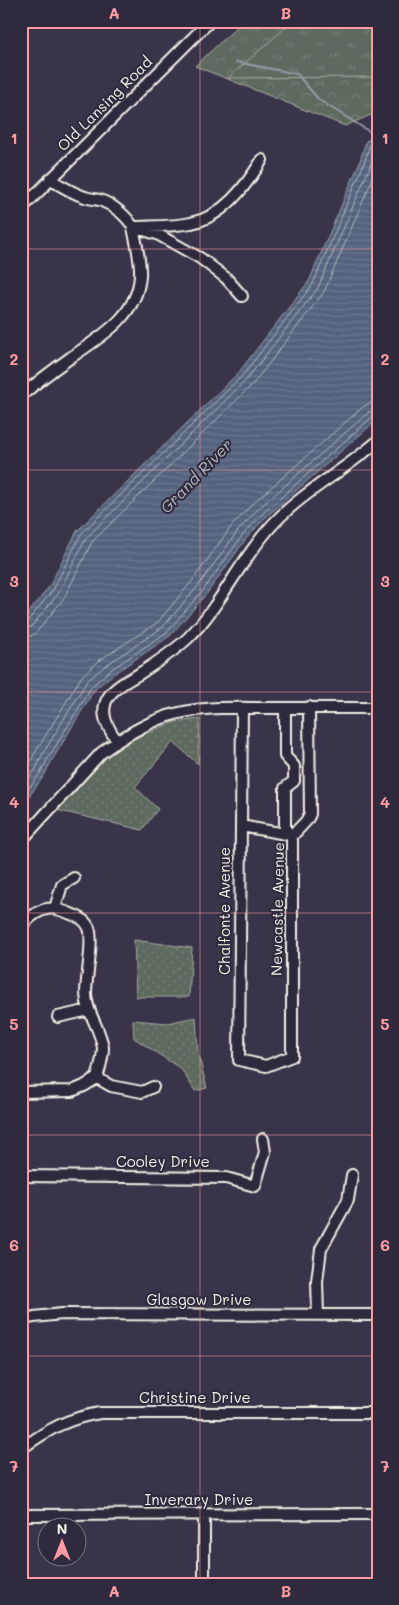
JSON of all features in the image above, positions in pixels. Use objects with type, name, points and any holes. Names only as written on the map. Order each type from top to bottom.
[{"type":"street","name":"Old Lansing Road","points":[[21,209],[210,21]]},
{"type":"street","points":[[133,227],[192,223],[216,212],[244,186],[262,160]]},
{"type":"street","points":[[21,396],[112,329],[127,312],[135,298],[140,277],[140,266],[133,227],[128,220],[111,206],[100,200],[87,198],[50,180]]},
{"type":"street","points":[[133,227],[157,234],[200,258],[226,278],[242,296]]},
{"type":"street","points":[[117,741],[104,719],[109,696],[188,638],[216,605],[260,538],[275,522],[298,502],[378,441]]},
{"type":"street","name":"Newcastle Avenue","points":[[292,1056],[292,836],[310,814],[309,707]]},
{"type":"street","name":"Chalfonte Avenue","points":[[242,708],[239,1060],[266,1066],[292,1056]]},
{"type":"street","points":[[285,708],[285,756],[294,766],[294,780],[284,788],[284,822],[286,829],[292,836]]},
{"type":"street","points":[[21,841],[101,753],[117,741],[145,725],[168,716],[189,710],[205,709],[378,708]]},
{"type":"street","points":[[241,826],[292,836]]},
{"type":"street","points":[[55,908],[62,885],[74,878]]},
{"type":"street","points":[[21,928],[34,914],[55,908],[74,915],[84,921],[89,928],[91,943],[87,968],[86,996],[89,1010],[103,1046],[102,1062],[97,1078],[84,1086],[72,1091],[21,1092]]},
{"type":"street","points":[[58,1017],[89,1010]]},
{"type":"street","points":[[97,1078],[111,1086],[142,1092],[153,1087]]},
{"type":"street","name":"Cooley Drive","points":[[21,1176],[226,1178],[255,1186],[265,1152],[262,1139]]},
{"type":"street","points":[[318,1315],[317,1281],[321,1249],[348,1200],[352,1175]]},
{"type":"street","name":"Glasgow Drive","points":[[21,1320],[62,1314],[378,1315]]},
{"type":"street","name":"Christine Drive","points":[[21,1449],[57,1426],[82,1416],[100,1413],[378,1413]]},
{"type":"street","name":"Inverary Drive","points":[[21,1515],[378,1514]]},
{"type":"street","points":[[204,1515],[204,1584]]},
{"type":"green space","points":[[243,21],[378,21],[378,112],[345,126],[195,66]]},
{"type":"green space","points":[[293,21],[378,21],[378,77],[228,78]]},
{"type":"green space","points":[[200,719],[198,764],[173,742],[135,787],[158,809],[142,830],[56,810],[105,758],[128,741],[174,722]]},
{"type":"green space","points":[[134,940],[192,948],[189,997],[136,997]]},
{"type":"green space","points":[[196,1017],[198,1054],[207,1088],[195,1091],[181,1069],[134,1038],[133,1020],[167,1023]]},
{"type":"water","name":"Grand River","points":[[378,135],[378,419],[265,518],[246,539],[208,592],[170,636],[112,675],[95,689],[45,774],[21,808],[21,622],[49,587],[77,531],[239,372],[309,281],[359,164],[366,141]]},
{"type":"waterway","points":[[236,62],[297,74],[319,100],[378,137]]}]
